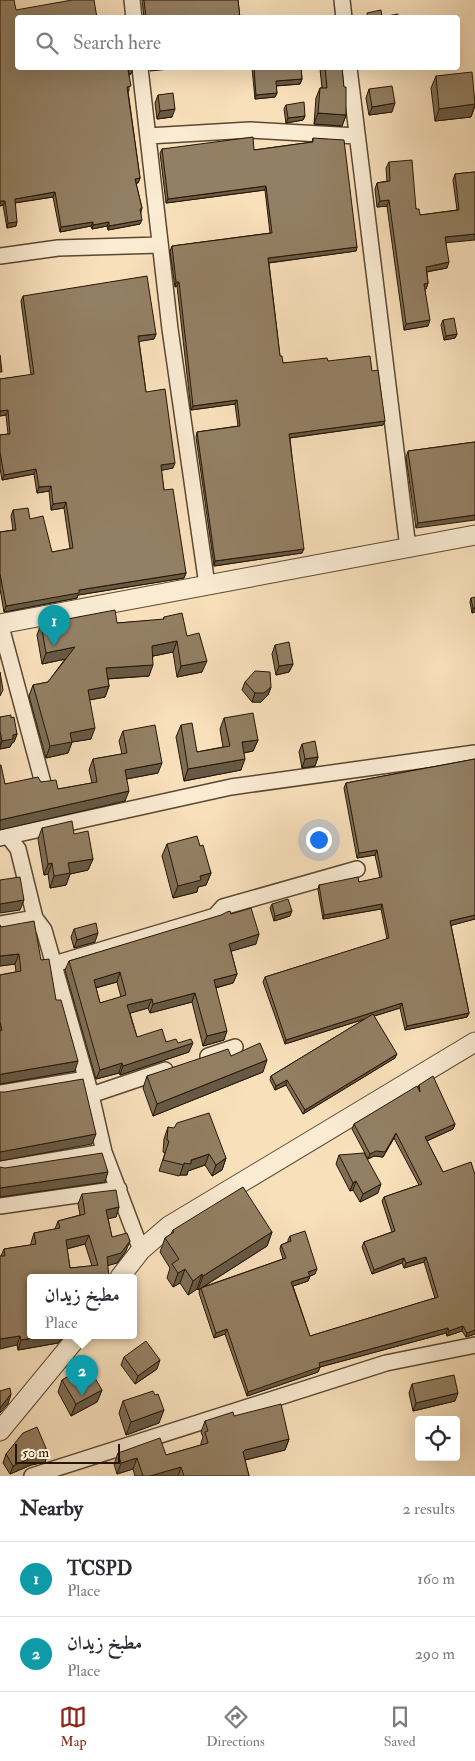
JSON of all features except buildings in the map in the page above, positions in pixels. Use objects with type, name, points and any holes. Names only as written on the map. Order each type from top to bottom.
[{"type":"street","points":[[132,0],[134,15]]},
{"type":"street","points":[[342,0],[344,15]]},
{"type":"street","points":[[140,70],[170,328],[207,585]]},
{"type":"street","points":[[349,70],[408,548]]},
{"type":"street","points":[[148,136],[250,130],[357,136]]},
{"type":"street","points":[[0,256],[58,248],[160,245]]},
{"type":"street","points":[[43,783],[0,624],[475,535]]},
{"type":"street","points":[[4,837],[231,787],[475,753]]},
{"type":"street","points":[[4,837],[18,849],[35,918],[44,930],[54,964],[104,1152],[141,1250]]},
{"type":"street","points":[[54,964],[215,916],[223,907],[357,869]]},
{"type":"street","points":[[0,924],[35,918]]},
{"type":"street","points":[[122,1274],[141,1250],[168,1226],[475,1042]]},
{"type":"street","points":[[90,1095],[235,1047]]},
{"type":"street","points":[[0,1093],[86,1079]]},
{"type":"street","points":[[0,1169],[104,1152]]},
{"type":"street","points":[[0,1206],[119,1189]]},
{"type":"street","points":[[0,1431],[76,1339]]},
{"type":"street","points":[[32,1476],[386,1363],[475,1345]]},
{"type":"place","name":"TCSPD","points":[[54,646]]},
{"type":"place","name":"مطبخ زيدان","points":[[82,1396]]}]
